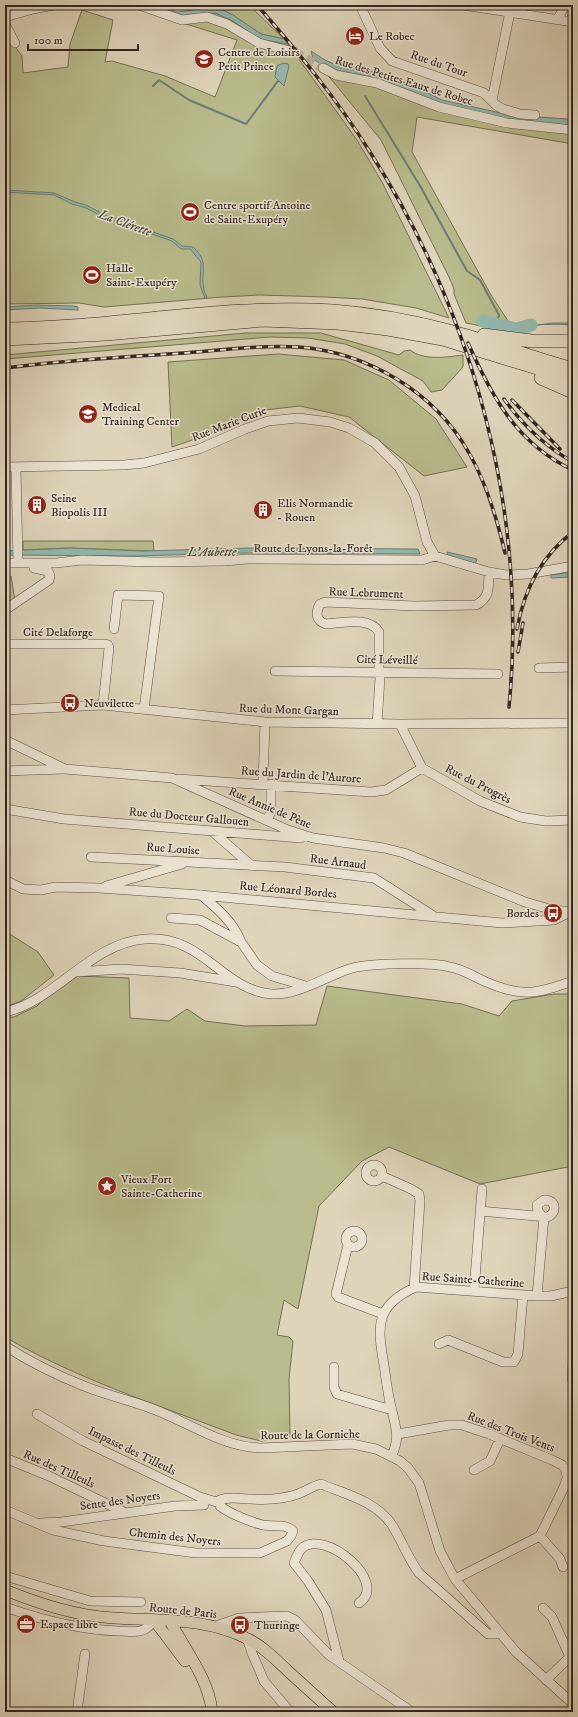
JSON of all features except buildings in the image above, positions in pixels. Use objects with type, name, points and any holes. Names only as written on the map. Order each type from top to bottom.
[{"type":"highway","points":[[5,329],[57,328],[241,310],[294,310],[365,314],[402,320],[573,379]]},
{"type":"highway","points":[[5,339],[106,334],[229,322],[297,320],[361,325],[415,333],[532,341],[573,341]]},
{"type":"highway","points":[[5,349],[92,341],[106,334]]},
{"type":"highway","points":[[446,335],[573,369]]},
{"type":"highway","points":[[446,335],[484,358],[552,381],[573,392]]},
{"type":"main road","name":"Route de Paris","points":[[5,1590],[35,1602],[87,1615],[113,1618],[162,1620],[216,1626],[247,1638],[266,1652],[333,1712]]},
{"type":"main road","points":[[162,1620],[203,1683]]},
{"type":"main road","points":[[162,1620],[182,1645],[198,1669],[209,1697],[212,1712]]},
{"type":"street","points":[[5,17],[54,5]]},
{"type":"street","points":[[139,5],[182,20],[207,17],[227,24],[259,43],[294,52]]},
{"type":"street","name":"Rue du Tour","points":[[360,5],[380,48],[392,61],[484,93],[496,105],[503,109],[520,114],[535,115]]},
{"type":"street","points":[[463,5],[573,22]]},
{"type":"street","points":[[558,19],[565,5]]},
{"type":"street","points":[[492,100],[510,12]]},
{"type":"street","points":[[5,24],[15,43]]},
{"type":"street","name":"Rue des Petites Eaux de Robec","points":[[323,68],[336,75],[377,83],[439,107],[507,123],[573,130]]},
{"type":"street","name":"Rue Marie Curie","points":[[5,467],[124,465],[144,463],[199,449],[245,429],[268,421],[298,418],[320,420],[360,433],[375,443],[391,458],[411,486],[420,510],[429,546],[435,556]]},
{"type":"street","points":[[16,467],[20,558]]},
{"type":"street","name":"Route de Lyons-la-Forêt","points":[[5,563],[20,558],[56,563],[82,560],[156,562],[225,561],[247,559],[422,560],[435,556],[489,572],[506,575],[520,575],[573,566]]},
{"type":"street","name":"Route de Lyons-la-Forêt","points":[[5,610],[47,582],[50,578],[48,571],[27,567],[20,558]]},
{"type":"street","name":"Rue Lebrument","points":[[377,724],[380,678],[379,632],[377,628],[371,624],[363,622],[326,624],[321,622],[317,617],[317,609],[320,604],[326,602],[414,606],[476,605],[484,601],[487,595],[489,572]]},
{"type":"street","points":[[114,629],[118,595],[159,596],[144,709]]},
{"type":"street","name":"Cité Delaforge","points":[[5,644],[108,645],[109,648],[103,705]]},
{"type":"street","points":[[539,668],[573,667]]},
{"type":"street","name":"Cité Léveillé","points":[[275,671],[498,674]]},
{"type":"street","name":"Rue du Mont Gargan","points":[[5,710],[103,705],[265,722],[377,724],[573,723]]},
{"type":"street","points":[[265,722],[267,784],[271,812],[267,820]]},
{"type":"street","points":[[400,724],[422,768]]},
{"type":"street","name":"Rue Annie de Pène","points":[[5,740],[65,769],[172,778],[267,820],[313,838],[384,848],[404,853],[525,902],[553,910],[571,912]]},
{"type":"street","name":"Rue du Jardin de l'Aurore","points":[[172,778],[371,792],[386,790],[422,768]]},
{"type":"street","name":"Rue du Progrès","points":[[422,768],[480,801],[503,812],[520,817],[546,821],[573,820]]},
{"type":"street","points":[[5,771],[65,769]]},
{"type":"street","name":"Rue du Docteur Gallouen","points":[[5,808],[64,819],[212,832],[313,838]]},
{"type":"street","points":[[212,832],[252,866]]},
{"type":"street","name":"Rue Louise","points":[[92,857],[167,860],[185,863],[252,866]]},
{"type":"street","points":[[99,888],[185,863]]},
{"type":"street","name":"Rue Arnaud","points":[[252,866],[285,868],[374,878],[434,916]]},
{"type":"street","name":"Rue Léonard Bordes","points":[[5,880],[23,889],[41,890],[56,887],[99,888],[200,895],[502,923],[554,920],[571,912]]},
{"type":"street","points":[[200,895],[212,904],[236,930],[241,942],[257,965],[272,976],[306,986]]},
{"type":"street","points":[[171,918],[200,920],[241,942]]},
{"type":"street","points":[[5,1012],[26,1006],[110,949],[134,940],[153,939],[174,942],[194,950],[239,983],[254,990],[270,994],[288,992],[350,969],[388,964],[438,965],[451,967],[502,989],[518,992],[540,992],[573,981]]},
{"type":"street","points":[[74,972],[121,969],[180,973],[239,983]]},
{"type":"street","points":[[382,1176],[419,1194],[420,1201],[414,1288]]},
{"type":"street","points":[[474,1291],[482,1189]]},
{"type":"street","points":[[480,1211],[543,1216],[537,1296]]},
{"type":"street","points":[[348,1245],[336,1294],[338,1297],[383,1314]]},
{"type":"street","name":"Rue Sainte-Catherine","points":[[392,1456],[398,1434],[379,1341],[379,1329],[383,1314],[388,1306],[402,1293],[414,1288],[537,1296],[551,1296],[573,1291]]},
{"type":"street","points":[[439,1344],[448,1340],[503,1362],[514,1362],[518,1354],[524,1295]]},
{"type":"street","name":"Route de la Corniche","points":[[5,1346],[42,1367],[84,1386],[154,1409],[224,1440],[240,1445],[261,1448],[352,1444],[369,1447],[392,1456],[408,1468],[419,1483],[440,1551],[455,1579],[499,1634],[523,1659],[573,1704]]},
{"type":"street","points":[[573,1361],[573,1383]]},
{"type":"street","points":[[334,1367],[334,1387],[337,1394],[392,1410]]},
{"type":"street","name":"Impasse des Tilleuls","points":[[37,1414],[83,1441],[200,1497],[220,1504]]},
{"type":"street","name":"Rue des Trois Vents","points":[[398,1434],[450,1425],[462,1425],[562,1465],[566,1470],[567,1478],[540,1536]]},
{"type":"street","points":[[474,1470],[490,1461],[500,1439]]},
{"type":"street","points":[[5,1453],[5,1458]]},
{"type":"street","name":"Rue des Tilleuls","points":[[5,1458],[49,1476],[124,1512]]},
{"type":"street","points":[[220,1504],[220,1500],[226,1498],[253,1500],[281,1498],[298,1494],[313,1486],[321,1484],[368,1503],[379,1511],[391,1524],[411,1562],[419,1573],[488,1634],[499,1634]]},
{"type":"street","points":[[564,1487],[573,1491]]},
{"type":"street","name":"Sente des Noyers","points":[[39,1523],[44,1521],[62,1522],[124,1512],[175,1506],[220,1504]]},
{"type":"street","name":"Chemin des Noyers","points":[[5,1510],[53,1530],[104,1541],[196,1553],[260,1554],[286,1541],[291,1536],[293,1531],[290,1528],[263,1525],[226,1511],[220,1504]]},
{"type":"street","points":[[455,1579],[540,1536],[560,1559],[563,1567]]},
{"type":"street","points":[[339,1661],[326,1610],[308,1580],[294,1563],[302,1548],[312,1545],[332,1547],[361,1569],[368,1588],[363,1601],[360,1603]]},
{"type":"street","points":[[5,1576],[90,1601],[140,1602]]},
{"type":"street","points":[[5,1607],[70,1626],[107,1630],[141,1631],[162,1620]]},
{"type":"street","points":[[543,1608],[552,1616],[571,1655],[546,1680]]},
{"type":"street","points":[[216,1626],[239,1618],[287,1616],[295,1620],[329,1655],[412,1712]]},
{"type":"street","points":[[247,1638],[264,1681],[290,1712]]},
{"type":"street","points":[[77,1712],[85,1654]]},
{"type":"green space","points":[[196,5],[249,5],[284,39],[261,34],[233,15],[216,7],[188,11]]},
{"type":"green space","name":"Centre sportif Antoine de Saint-Exupéry","points":[[82,10],[113,20],[105,62],[112,61],[165,76],[215,97],[237,40],[183,23],[205,14],[217,14],[228,18],[261,39],[288,44],[357,140],[382,182],[449,318],[416,308],[362,299],[325,297],[260,295],[104,307],[79,303],[5,304],[5,33],[22,56],[23,73],[68,67],[70,44]]},
{"type":"green space","points":[[334,71],[410,90],[441,105],[573,126],[573,144],[417,117],[412,152],[491,295],[516,333],[466,323],[454,294],[454,289],[449,277],[381,140],[326,73]]},
{"type":"green space","points":[[246,333],[321,333],[399,355],[404,351],[410,350],[422,356],[429,357],[463,355],[463,367],[442,390],[431,392],[423,381],[377,356],[345,344],[308,338],[270,337],[5,359],[5,355]]},
{"type":"green space","points":[[278,354],[344,360],[389,380],[436,419],[467,467],[424,476],[349,417],[300,406],[256,411],[218,431],[172,447],[168,362]]},
{"type":"green space","points":[[23,541],[153,541],[154,551],[67,548],[23,550]]},
{"type":"green space","points":[[11,576],[15,601],[5,608],[5,579]]},
{"type":"green space","points":[[5,931],[38,952],[54,975],[21,1001],[5,1007]]},
{"type":"green space","points":[[78,976],[129,978],[130,1018],[169,1021],[187,1009],[205,1021],[245,1026],[316,1025],[327,986],[462,1004],[499,1016],[512,1001],[554,994],[573,994],[573,1166],[480,1184],[389,1147],[362,1161],[319,1206],[298,1309],[284,1300],[277,1335],[289,1337],[293,1341],[289,1379],[290,1436],[261,1441],[236,1435],[148,1402],[60,1366],[5,1337],[5,1017],[14,1017],[37,1006],[51,992]]},
{"type":"water","points":[[146,5],[160,5],[177,12],[216,7],[233,15],[261,34],[284,39],[288,44],[259,39],[233,21],[215,13],[180,16]]},
{"type":"water","points":[[311,51],[334,64],[352,66],[384,75],[411,85],[442,100],[510,115],[568,119],[568,122],[573,123],[573,126],[541,124],[480,115],[427,99],[394,85],[364,76],[329,69],[313,59]]},
{"type":"water","points":[[283,63],[288,64],[289,66],[284,86],[275,77],[277,66]]},
{"type":"water","points":[[5,190],[54,193],[86,205],[109,217],[130,221],[139,227],[173,239],[182,246],[193,247],[202,259],[203,283],[207,297],[205,298],[200,285],[201,262],[190,249],[181,249],[172,241],[138,229],[129,223],[110,220],[54,195],[5,192]]},
{"type":"water","points":[[36,305],[74,306],[78,307],[78,310],[40,308],[5,310],[5,307]]},
{"type":"water","points":[[553,323],[573,323],[573,325],[539,325]]},
{"type":"water","points":[[527,326],[517,330],[515,328]]},
{"type":"water","name":"L'Aubette","points":[[71,548],[142,551],[250,548],[418,549],[420,554],[233,553],[138,556],[5,555],[5,551]]},
{"type":"water","points":[[447,552],[477,559],[475,565],[448,556]]},
{"type":"water","points":[[573,572],[573,577],[551,578],[551,575]]},
{"type":"waterway","points":[[153,86],[159,80],[189,100],[246,124],[278,81]]},
{"type":"waterway","points":[[365,96],[419,184],[467,271],[480,280],[499,315],[496,325]]},
{"type":"waterway","name":"La Clérette","points":[[483,321],[516,329],[531,325]]},
{"type":"tunnel","points":[[294,52],[323,68]]},
{"type":"railway","points":[[257,5],[316,76],[344,113],[370,152],[407,215],[438,280],[465,348],[486,418],[501,489],[510,561],[513,634],[509,707]]},
{"type":"railway","points":[[468,343],[497,400],[521,433],[536,447],[553,459],[573,470]]},
{"type":"railway","points":[[5,368],[72,361],[270,347],[298,347],[324,350],[349,357],[397,379],[438,411],[455,431],[469,453],[486,489],[495,515],[505,553]]},
{"type":"railway","points":[[504,399],[535,434],[553,449],[573,462]]},
{"type":"railway","points":[[512,400],[560,449]]},
{"type":"railway","points":[[517,629],[529,587],[543,563],[562,541],[573,532]]},
{"type":"railway","points":[[518,652],[523,623]]},
{"type":"place","name":"Le Robec","points":[[355,36]]},
{"type":"place","name":"Centre de Loisirs Petit Prince","points":[[204,59]]},
{"type":"place","name":"Centre sportif Antoine de Saint-Exupéry","points":[[190,212]]},
{"type":"place","name":"Halle Saint-Exupéry","points":[[92,275]]},
{"type":"place","name":"Medical Training Center","points":[[88,414]]},
{"type":"place","name":"Seine Biopolis III","points":[[37,505]]},
{"type":"place","name":"Elis Normandie - Rouen","points":[[263,510]]},
{"type":"place","name":"Neuvilette","points":[[70,703]]},
{"type":"place","name":"Bordes","points":[[553,913]]},
{"type":"place","name":"Vieux Fort Sainte-Catherine","points":[[107,1186]]},
{"type":"place","name":"Espace libre","points":[[26,1624]]},
{"type":"place","name":"Thuringe","points":[[240,1625]]}]
